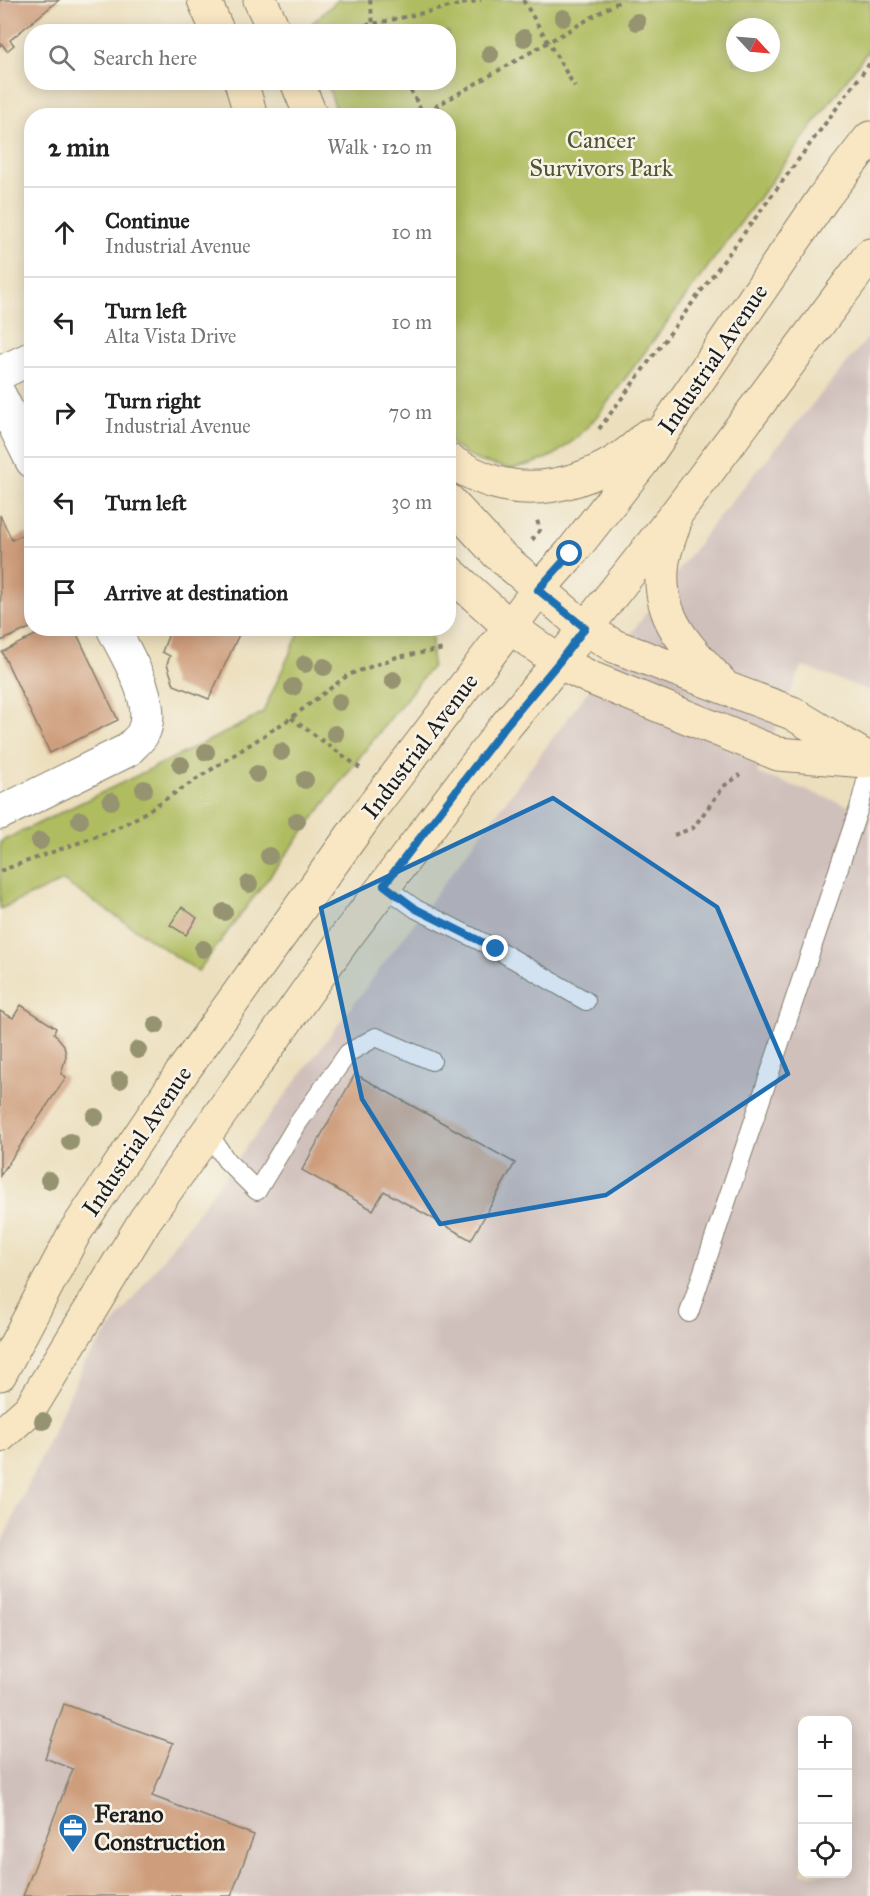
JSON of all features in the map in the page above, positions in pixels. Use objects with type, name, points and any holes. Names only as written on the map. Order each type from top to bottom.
[{"type":"main road","points":[[204,0],[214,24]]},
{"type":"main road","points":[[260,0],[271,24]]},
{"type":"main road","points":[[243,90],[249,108]]},
{"type":"main road","points":[[300,90],[308,108]]},
{"type":"main road","name":"Industrial Avenue","points":[[0,1374],[75,1232],[183,1071],[371,809],[538,590],[570,554],[643,461],[824,197],[870,138]]},
{"type":"main road","points":[[0,1436],[30,1409],[146,1220],[384,885],[504,728],[679,510],[870,255]]},
{"type":"main road","points":[[456,465],[472,474],[496,483],[515,485],[537,486],[562,483],[588,476],[610,465],[639,445],[704,373]]},
{"type":"main road","points":[[456,509],[498,554],[585,628],[622,650],[792,713],[870,761]]},
{"type":"main road","points":[[679,510],[663,558],[661,581],[668,616],[682,641],[724,687]]},
{"type":"main road","points":[[456,578],[510,627],[559,662],[591,678],[778,754],[870,761]]},
{"type":"street","points":[[0,373],[24,362]]},
{"type":"street","points":[[0,396],[24,445]]},
{"type":"street","points":[[0,813],[128,750],[143,733],[147,712],[143,691],[121,636]]},
{"type":"lane","points":[[689,1313],[860,808],[870,766]]},
{"type":"lane","points":[[384,885],[416,909],[496,949],[586,1001]]},
{"type":"lane","points":[[208,1132],[226,1160],[257,1191],[298,1123],[348,1053],[376,1037],[432,1061]]},
{"type":"path","points":[[370,0],[373,24],[481,0]]},
{"type":"path","points":[[523,0],[575,87]]},
{"type":"path","points":[[434,108],[622,0]]},
{"type":"path","points":[[592,436],[660,349],[870,63]]},
{"type":"path","points":[[410,90],[419,108]]},
{"type":"path","points":[[530,543],[540,530]]},
{"type":"path","points":[[0,871],[111,831],[138,817],[291,718],[348,675],[397,657],[444,649]]},
{"type":"path","points":[[291,718],[360,768]]},
{"type":"path","points":[[674,835],[693,828],[724,786],[778,754]]},
{"type":"highlighted area","points":[[553,798],[717,907],[788,1074],[606,1195],[440,1224],[362,1099],[321,908]]},
{"type":"shaded area","points":[[870,335],[870,691],[802,666],[757,773],[870,813],[870,1896],[0,1896],[0,1546],[84,1364],[716,520]]},
{"type":"green space","name":"Cancer Survivors Park","points":[[338,0],[870,0],[870,48],[599,414],[578,437],[554,455],[511,469],[478,461],[456,448],[456,108],[336,108],[329,90],[456,90],[456,24],[311,24]]},
{"type":"green space","points":[[298,636],[432,636],[432,666],[362,754],[198,971],[63,881],[0,909],[0,842],[245,723],[263,712]]},
{"type":"building","points":[[0,0],[59,0],[30,24],[24,24],[24,29],[10,40],[14,45],[7,51],[2,44],[0,46]]},
{"type":"building","points":[[0,515],[12,540],[24,534],[24,631],[1,641]]},
{"type":"building","points":[[33,636],[78,636],[118,720],[50,753],[2,652]]},
{"type":"building","points":[[168,636],[238,636],[209,699],[174,685],[167,664],[170,656],[162,652]]},
{"type":"building","points":[[182,907],[197,918],[186,935],[170,925]]},
{"type":"building","points":[[21,1005],[56,1028],[54,1033],[64,1045],[66,1056],[61,1074],[66,1077],[0,1176],[0,1011],[13,1018]]},
{"type":"building","points":[[355,1074],[515,1163],[471,1240],[384,1191],[373,1210],[302,1170]]},
{"type":"building","points":[[64,1704],[173,1743],[152,1796],[254,1835],[231,1896],[23,1896],[73,1769],[45,1758]]},
{"type":"place","name":"Ferano Construction","points":[[73,1854]]},
{"type":"route","points":[[496,949],[416,909],[384,885],[504,728],[585,628],[538,590],[570,554]]}]
